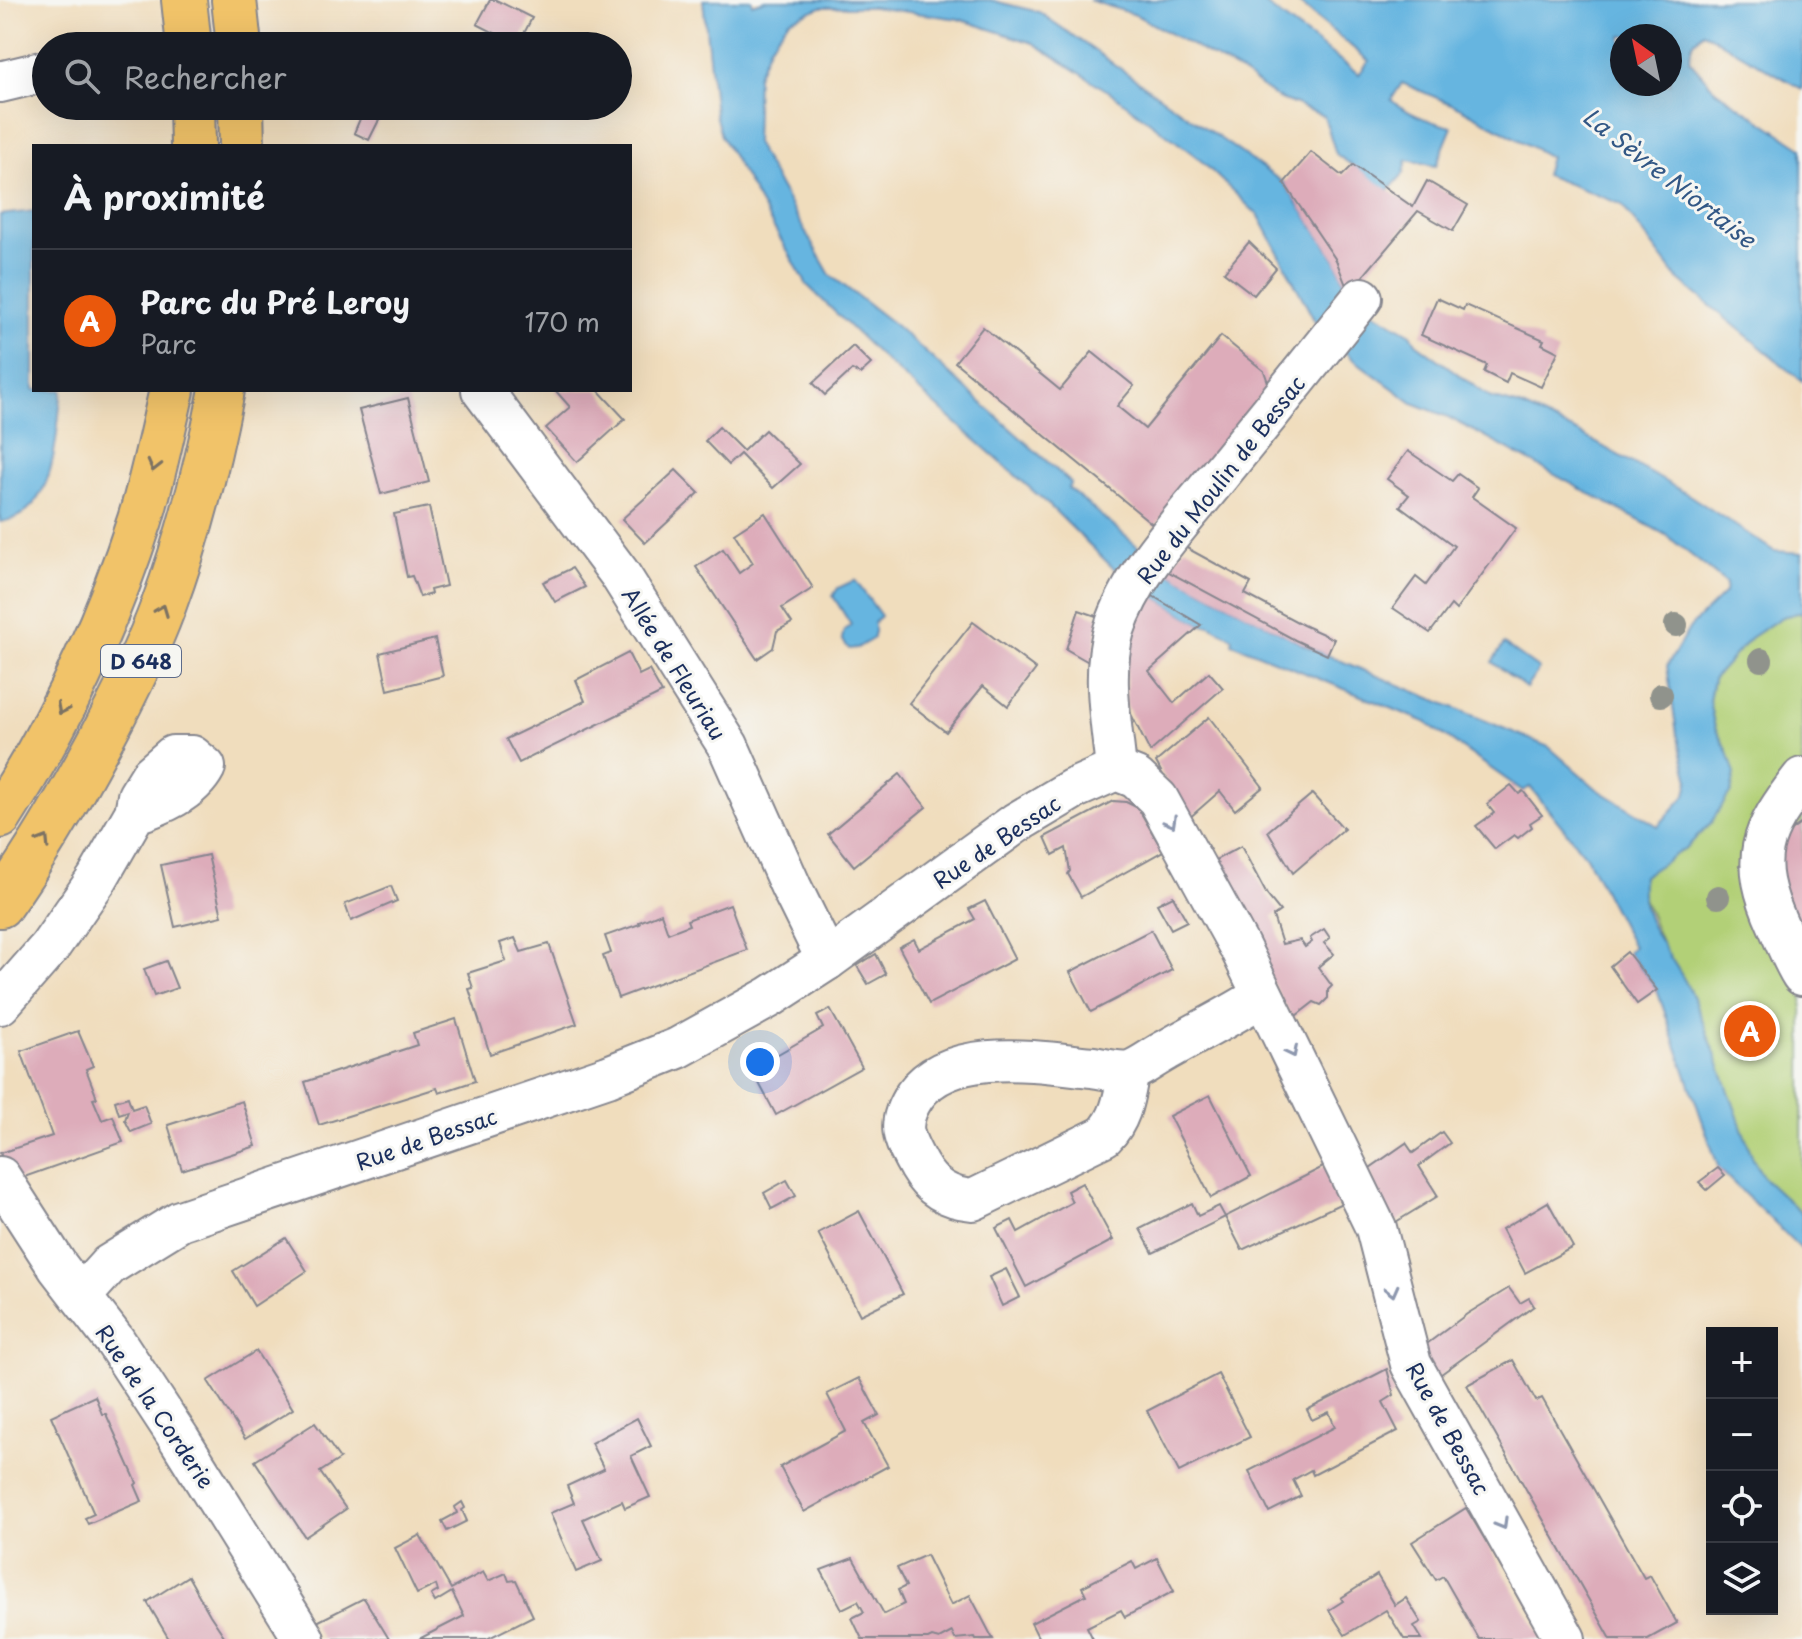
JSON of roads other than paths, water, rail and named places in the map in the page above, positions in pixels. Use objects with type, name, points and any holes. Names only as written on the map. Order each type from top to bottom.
[{"type":"highway","points":[[184,0],[187,32]]},
{"type":"highway","points":[[234,0],[237,32]]},
{"type":"highway","points":[[192,120],[193,144]]},
{"type":"highway","points":[[241,120],[242,144]]},
{"type":"highway","name":"D 648","points":[[0,816],[66,702],[114,595],[141,517],[172,392]]},
{"type":"highway","name":"D 648","points":[[0,905],[62,813],[135,676],[186,537],[207,466],[222,392]]},
{"type":"street","points":[[0,82],[32,74]]},
{"type":"street","name":"Rue du Moulin de Bessac","points":[[1116,770],[1109,707],[1109,663],[1114,631],[1130,595],[1166,541],[1362,298]]},
{"type":"street","name":"Allée de Fleuriau","points":[[483,392],[619,573],[728,746],[827,960]]},
{"type":"street","name":"Rue de Bessac","points":[[81,1296],[109,1265],[180,1221],[608,1076],[678,1048],[770,997],[827,960],[1016,823],[1073,789],[1116,770],[1136,778],[1158,799],[1239,946],[1376,1228],[1411,1364],[1565,1639]]},
{"type":"street","points":[[1802,778],[1773,820],[1763,842],[1759,868],[1768,904],[1802,975]]},
{"type":"street","points":[[0,1004],[49,948],[97,879],[135,813]]},
{"type":"street","points":[[1129,1071],[1120,1112],[1114,1127],[1104,1136],[973,1200],[958,1199],[932,1184],[904,1137],[902,1124],[905,1110],[919,1090],[937,1076],[984,1060],[1007,1059],[1129,1071],[1262,996]]},
{"type":"street","name":"Rue de la Corderie","points":[[0,1177],[58,1267],[115,1341],[304,1639]]},
{"type":"water","points":[[703,0],[752,0],[752,4],[765,0],[990,0],[1039,12],[1284,183],[1336,260],[1349,293],[1347,297],[1411,334],[1416,343],[1491,398],[1520,406],[1577,432],[1689,495],[1774,551],[1802,553],[1802,612],[1782,617],[1750,638],[1713,679],[1709,701],[1715,728],[1735,774],[1731,792],[1710,824],[1687,847],[1643,876],[1642,892],[1650,923],[1684,979],[1700,1013],[1754,1161],[1764,1178],[1802,1214],[1802,1250],[1719,1169],[1657,990],[1627,952],[1633,947],[1586,856],[1530,787],[1523,791],[1425,722],[1232,643],[1233,638],[1210,625],[1201,625],[1111,566],[1048,504],[880,356],[807,285],[721,136],[715,114]],"holes":[[[821,7],[872,7],[959,19],[1033,43],[1114,95],[1197,157],[1259,216],[1319,329],[1353,359],[1413,403],[1448,417],[1666,535],[1726,583],[1725,593],[1690,627],[1667,666],[1677,734],[1689,780],[1686,795],[1658,826],[1597,789],[1549,747],[1310,648],[1167,571],[1068,488],[1071,483],[895,325],[830,275],[755,143],[757,76],[769,47],[789,20]]]},
{"type":"water","name":"La Sèvre Niortaise","points":[[1089,0],[1259,0],[1359,74],[1369,61],[1295,0],[1802,0],[1802,89],[1703,32],[1692,44],[1689,60],[1715,90],[1802,148],[1802,381],[1678,279],[1621,204],[1545,175],[1550,157],[1461,108],[1402,83],[1391,100],[1420,117],[1452,127],[1436,166],[1407,160],[1404,173],[1388,191],[1336,154],[1324,116],[1276,97],[1241,72],[1136,15]]},
{"type":"water","points":[[32,211],[32,392],[62,392],[55,449],[43,489],[33,504],[19,516],[0,522],[0,215]]},
{"type":"water","points":[[855,580],[881,616],[874,623],[874,638],[849,649],[842,639],[844,630],[851,625],[833,596],[838,588]]},
{"type":"water","points":[[1504,644],[1539,669],[1526,688],[1492,662]]},
{"type":"place","name":"Parc du Pré Leroy","points":[[1750,1031]]}]
